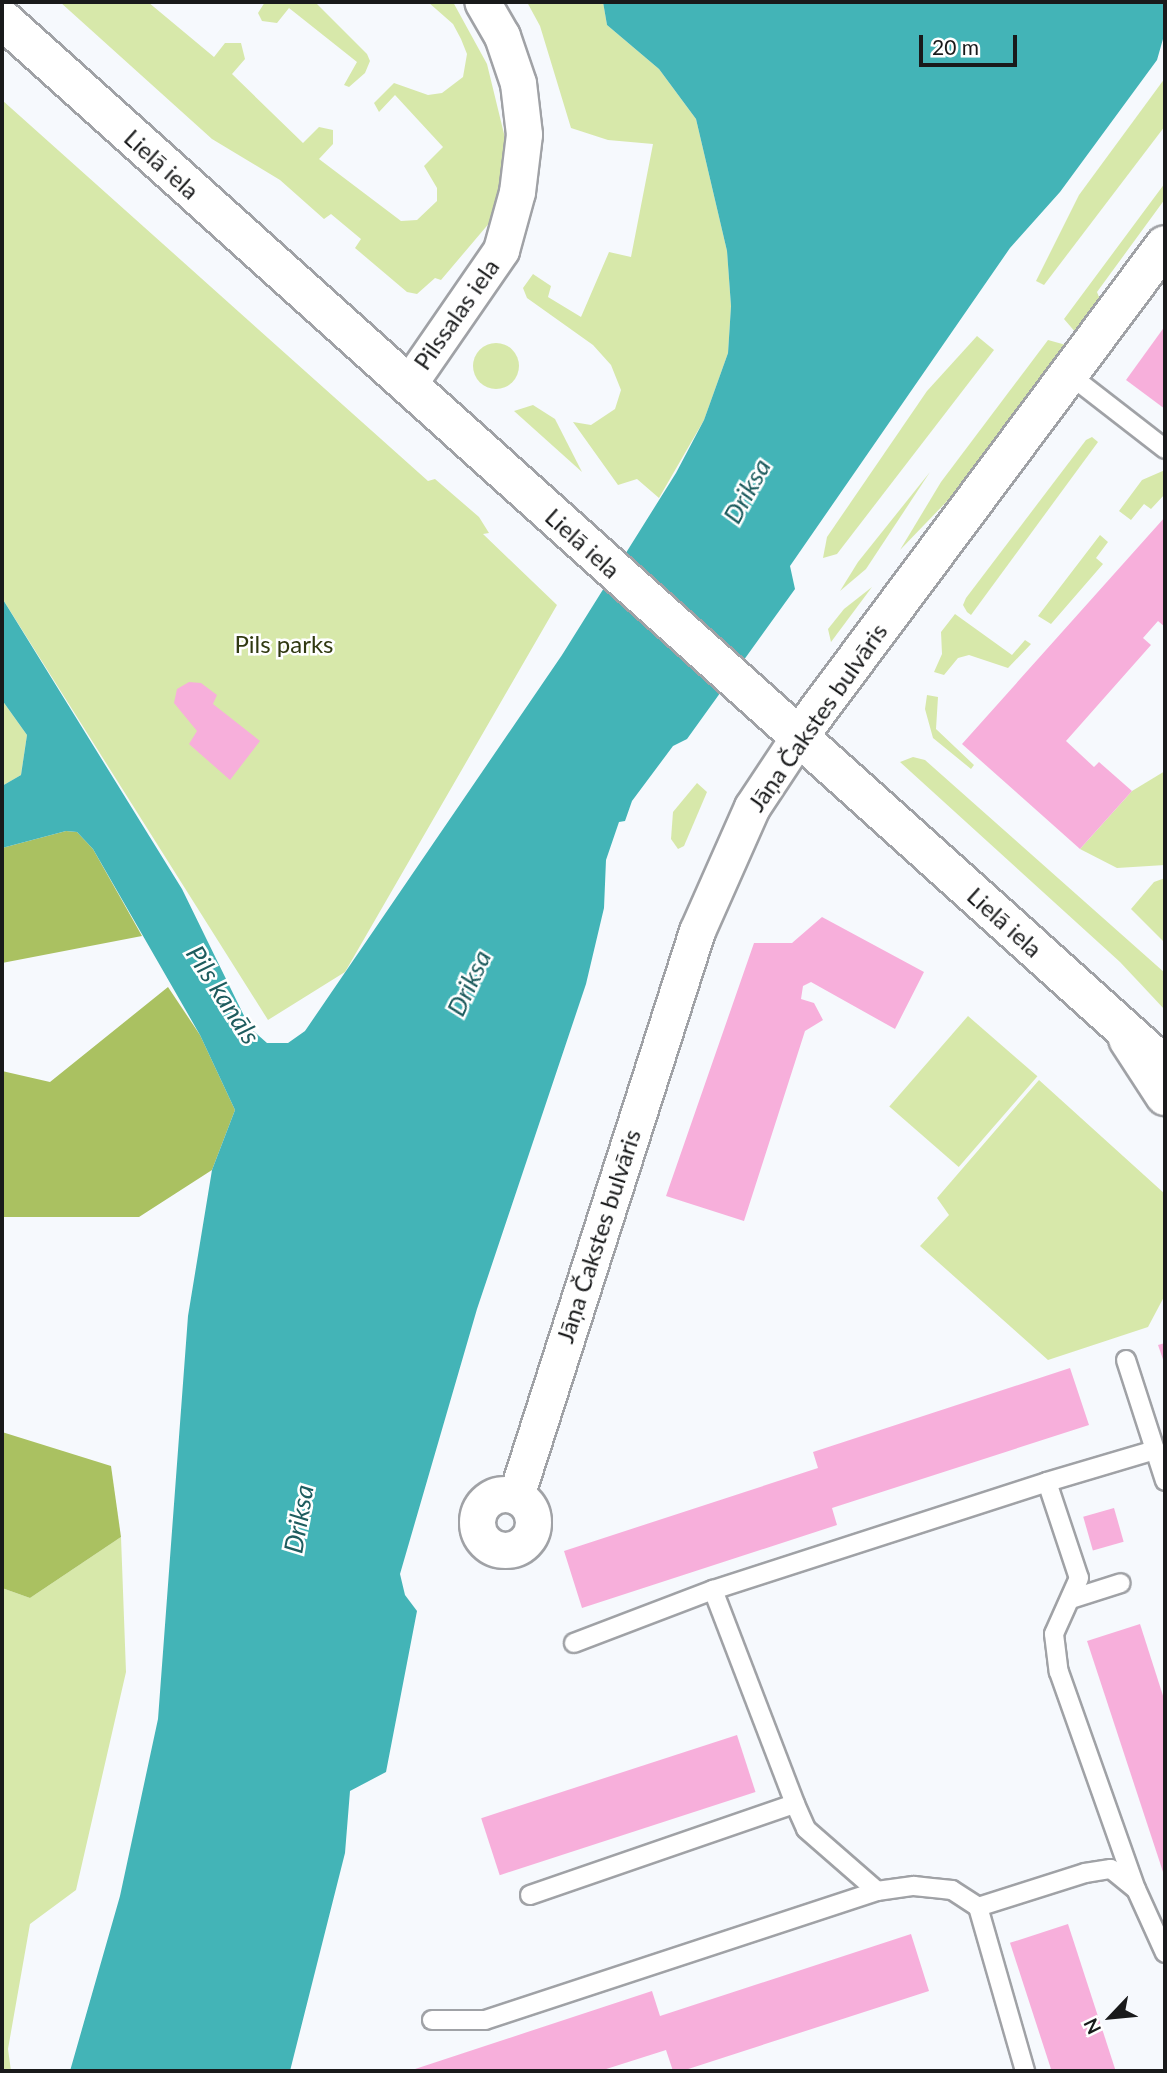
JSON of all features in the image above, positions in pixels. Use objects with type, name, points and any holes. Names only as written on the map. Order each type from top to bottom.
[{"type":"main road","name":"Lielā iela","points":[[2,19],[1165,1066]]},
{"type":"main road","name":"Jāņa Čakstes bulvāris","points":[[799,736],[1071,376],[1165,245]]},
{"type":"main road","points":[[1119,1025],[1165,1096]]},
{"type":"street","name":"Pilssalas iela","points":[[408,385],[501,250],[517,192],[524,134],[519,83],[502,36],[482,2]]},
{"type":"street","name":"Jāņa Čakstes bulvāris","points":[[516,1496],[697,931],[752,807],[799,736]]},
{"type":"lane","points":[[1071,376],[1165,449]]},
{"type":"lane","points":[[1126,1360],[1165,1481]]},
{"type":"lane","points":[[574,1643],[713,1590],[1154,1450]]},
{"type":"lane","points":[[1047,1482],[1079,1578],[1054,1634],[1059,1672],[1136,1889],[1165,1953]]},
{"type":"lane","points":[[1071,1599],[1121,1583]]},
{"type":"lane","points":[[713,1590],[806,1829],[877,1891]]},
{"type":"lane","points":[[530,1895],[795,1804]]},
{"type":"lane","points":[[978,1907],[1111,1869],[1136,1889]]},
{"type":"lane","points":[[432,2020],[485,2020],[877,1891],[914,1886],[952,1890],[978,1907],[1025,2071]]},
{"type":"green space","points":[[60,2],[148,2],[214,57],[225,43],[241,43],[245,59],[232,74],[303,143],[319,127],[333,130],[333,144],[319,159],[401,221],[417,220],[437,201],[437,188],[424,166],[443,147],[395,95],[379,112],[374,103],[394,83],[428,95],[442,93],[463,77],[467,54],[461,39],[453,24],[428,2],[453,2],[487,64],[505,138],[504,182],[491,221],[441,280],[435,278],[417,294],[407,292],[355,248],[361,239],[331,214],[324,219],[280,180],[212,139]]},
{"type":"green space","points":[[265,2],[315,2],[367,54],[370,61],[365,73],[349,87],[344,85],[357,62],[289,8],[277,23],[262,21],[258,13]]},
{"type":"green space","points":[[527,2],[603,2],[607,25],[659,69],[696,119],[727,251],[731,306],[728,353],[704,420],[659,498],[637,479],[618,485],[573,422],[591,425],[615,409],[621,390],[611,365],[593,345],[527,298],[523,288],[533,274],[551,286],[548,297],[581,317],[609,252],[631,257],[653,144],[608,140],[571,128],[540,26]]},
{"type":"green space","points":[[1165,78],[1165,126],[1044,285],[1036,281],[1079,195]]},
{"type":"green space","name":"Pils parks","points":[[2,100],[428,481],[435,479],[479,517],[489,533],[483,534],[557,605],[345,972],[268,1020],[2,598]]},
{"type":"green space","points":[[1165,183],[1165,199],[1097,292],[1101,302],[1077,334],[1064,319]]},
{"type":"green space","points":[[977,336],[994,350],[837,554],[823,558],[827,537],[927,391]]},
{"type":"green space","points":[[1048,340],[1066,345],[951,497],[900,550],[941,482]]},
{"type":"green space","points":[[496,343],[513,349],[519,366],[513,383],[496,389],[479,383],[473,366],[479,349]]},
{"type":"green space","points":[[533,405],[555,419],[582,472],[514,411]]},
{"type":"green space","points":[[1092,437],[1098,442],[971,615],[963,605],[966,598],[1086,440]]},
{"type":"green space","points":[[1165,470],[1165,494],[1151,509],[1144,504],[1131,520],[1119,511],[1142,480]]},
{"type":"green space","points":[[930,472],[866,569],[840,591],[858,562]]},
{"type":"green space","points":[[1100,535],[1108,542],[1096,558],[1103,564],[1051,624],[1038,616]]},
{"type":"green space","points":[[872,587],[831,642],[828,629],[844,609]]},
{"type":"green space","points":[[955,614],[1012,655],[1025,640],[1031,644],[1008,668],[969,655],[958,658],[944,675],[934,672],[942,654],[941,632]]},
{"type":"green space","points":[[927,695],[938,697],[936,729],[974,765],[971,769],[933,738],[925,709]]},
{"type":"green space","points":[[2,700],[27,735],[21,775],[2,786]]},
{"type":"green space","points":[[913,757],[925,760],[1165,973],[1165,1010],[1120,962],[900,762]]},
{"type":"green space","points":[[1165,771],[1165,865],[1117,868],[1080,849],[1132,791]]},
{"type":"green space","points":[[697,783],[707,792],[684,846],[678,849],[671,839],[673,812]]},
{"type":"green space","points":[[66,831],[77,832],[93,849],[142,936],[2,963],[2,848]]},
{"type":"green space","points":[[1165,878],[1165,943],[1131,909],[1154,882]]},
{"type":"green space","points":[[168,987],[200,1035],[235,1110],[212,1170],[139,1217],[2,1217],[2,1071],[50,1082]]},
{"type":"green space","points":[[968,1016],[1037,1076],[959,1167],[889,1107]]},
{"type":"green space","points":[[1039,1080],[1165,1194],[1165,1295],[1148,1327],[1048,1360],[920,1246],[949,1215],[937,1198]]},
{"type":"green space","points":[[2,1432],[111,1466],[121,1537],[30,1598],[2,1588]]},
{"type":"green space","points":[[121,1537],[126,1672],[76,1890],[30,1924],[8,2049],[11,2071],[2,2071],[2,1588],[30,1598]]},
{"type":"water","points":[[603,2],[1165,2],[1165,32],[1157,60],[1060,192],[1010,248],[790,566],[795,589],[687,739],[673,746],[632,801],[625,821],[619,822],[606,860],[604,908],[586,984],[477,1309],[400,1574],[405,1595],[417,1611],[386,1772],[350,1791],[345,1853],[290,2071],[70,2071],[120,1896],[158,1719],[188,1316],[212,1170],[235,1110],[200,1035],[93,849],[77,832],[66,831],[2,848],[2,786],[21,775],[27,735],[2,700],[2,598],[182,889],[250,1028],[267,1043],[288,1043],[305,1031],[562,655],[676,473],[704,420],[728,353],[731,306],[727,251],[696,119],[659,69],[607,25]]},
{"type":"building","points":[[1165,326],[1165,409],[1126,380]]},
{"type":"building","points":[[1165,517],[1165,627],[1158,621],[1143,638],[1151,645],[1066,741],[1094,767],[1099,762],[1132,791],[1080,849],[962,744]]},
{"type":"building","points":[[189,682],[201,683],[217,695],[213,704],[260,741],[230,780],[189,744],[197,731],[174,703],[177,689]]},
{"type":"building","points":[[822,917],[924,972],[895,1029],[811,982],[803,986],[801,999],[814,1003],[823,1020],[805,1031],[744,1221],[666,1196],[754,943],[792,943]]},
{"type":"building","points":[[1165,1343],[1165,1365],[1158,1345]]},
{"type":"building","points":[[1070,1368],[1089,1425],[832,1508],[837,1525],[582,1608],[564,1551],[818,1468],[813,1452]]},
{"type":"building","points":[[1114,1508],[1124,1542],[1093,1550],[1083,1517]]},
{"type":"building","points":[[1140,1624],[1165,1702],[1165,1878],[1087,1641]]},
{"type":"building","points":[[737,1735],[756,1792],[500,1875],[481,1818]]},
{"type":"building","points":[[1068,1924],[1116,2071],[1052,2071],[1010,1943]]},
{"type":"building","points":[[911,1934],[929,1991],[682,2071],[673,2071],[666,2050],[600,2071],[409,2071],[652,1991],[660,2016]]},
{"type":"water label","name":"Driksa","points":[[747,491]]},
{"type":"water label","name":"Driksa","points":[[469,983]]},
{"type":"water label","name":"Pils kanāls","points":[[223,995]]},
{"type":"water label","name":"Driksa","points":[[299,1519]]}]
